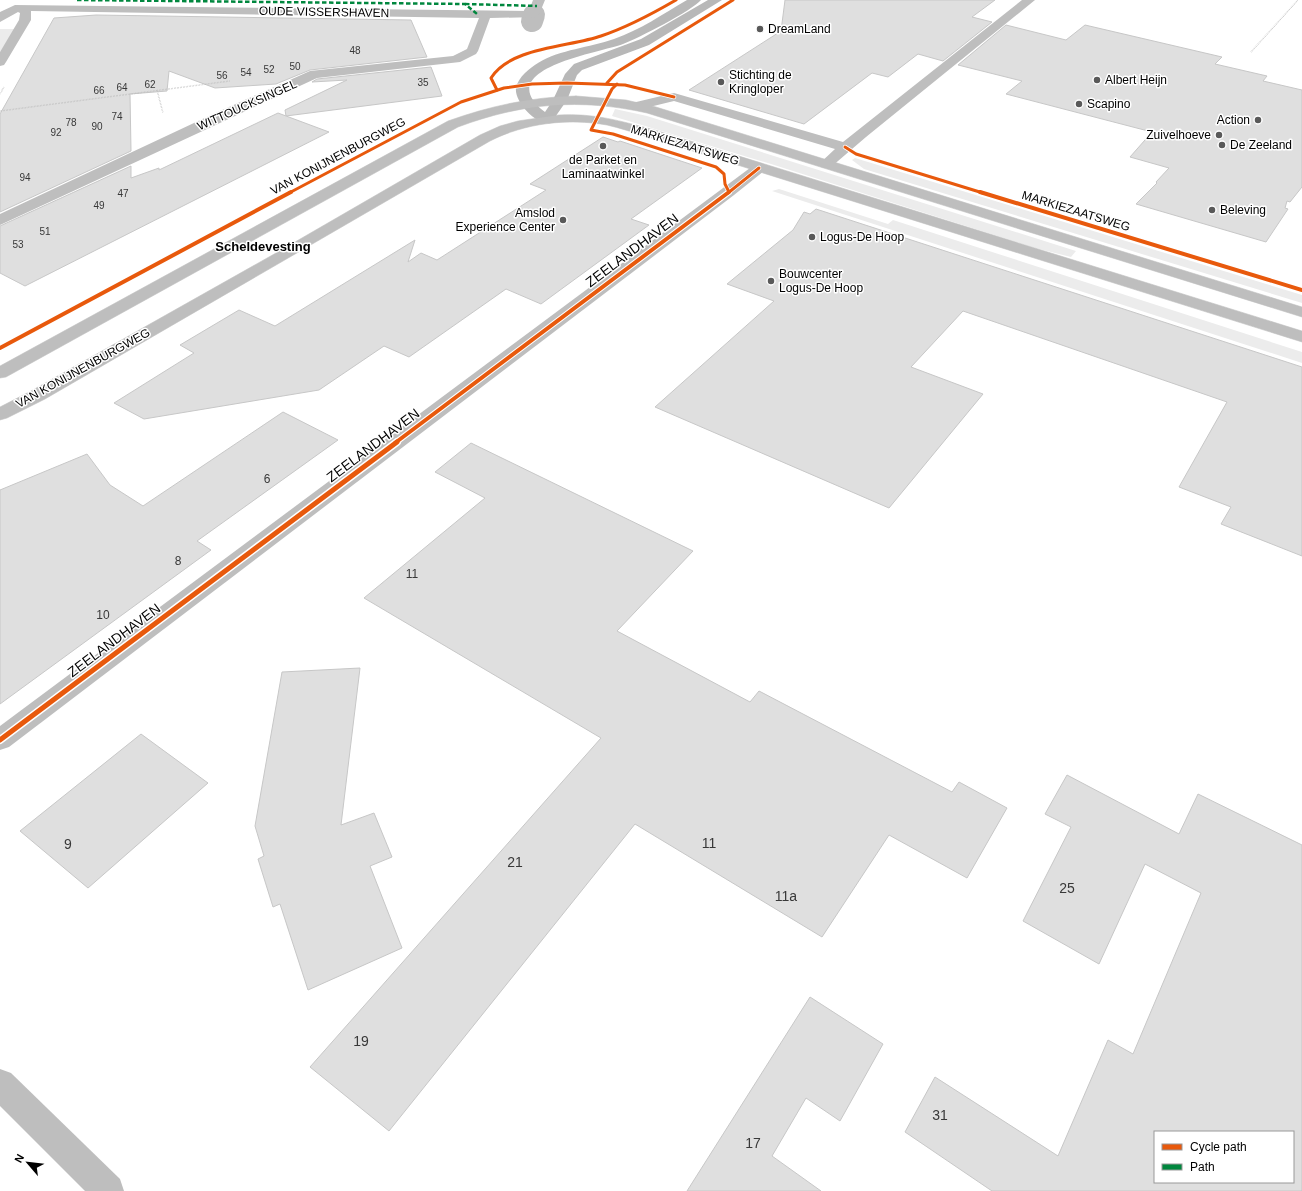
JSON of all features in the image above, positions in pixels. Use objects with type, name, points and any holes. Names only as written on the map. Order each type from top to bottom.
[{"type":"main road","points":[[695,0],[624,40],[556,59],[539,66],[533,71],[523,85],[523,95],[526,103],[546,120],[560,100],[571,74],[578,67],[644,42],[716,0]]},
{"type":"street","name":"OUDE VISSERSHAVEN","points":[[14,2],[486,14],[533,18],[539,0]]},
{"type":"street","points":[[826,164],[861,134],[1029,0]]},
{"type":"street","points":[[0,18],[14,2],[26,12],[25,20],[0,62]]},
{"type":"street","name":"WITTOUCKSINGEL","points":[[0,220],[216,118],[314,74],[456,59],[472,50],[486,14]]},
{"type":"street","name":"MARKIEZAATSWEG","points":[[637,106],[674,97],[845,147]]},
{"type":"street","name":"VAN KONIJNENBURGWEG","points":[[0,374],[453,124],[487,111],[526,103],[560,100]]},
{"type":"street","name":"MARKIEZAATSWEG","points":[[560,100],[600,101],[637,106],[1302,312]]},
{"type":"street","name":"MARKIEZAATSWEG","points":[[546,120],[580,119],[611,122],[1302,337]]},
{"type":"street","name":"VAN KONIJNENBURGWEG","points":[[0,414],[58,384],[488,136],[511,127],[546,120]]},
{"type":"street","name":"ZEELANDHAVEN","points":[[0,740],[759,168]]},
{"type":"street","points":[[0,1084],[108,1191]]},
{"type":"path","points":[[1251,52],[1298,0]]},
{"type":"path","points":[[0,111],[235,80]]},
{"type":"shaded area","points":[[0,29],[15,29],[0,52]]},
{"type":"shaded area","points":[[615,109],[647,116],[1076,251],[1071,257],[1035,248],[771,164],[612,116]]},
{"type":"shaded area","points":[[855,158],[1302,295],[1302,303],[864,169],[852,160]]},
{"type":"shaded area","points":[[779,189],[888,224],[893,220],[1302,352],[1302,363],[772,191]]},
{"type":"building","points":[[785,0],[995,0],[972,17],[992,22],[943,61],[918,54],[888,77],[872,73],[804,124],[689,90],[781,31]]},
{"type":"building","points":[[96,15],[411,20],[427,57],[310,70],[276,84],[215,88],[169,71],[167,91],[130,94],[131,151],[0,212],[0,114],[54,18]]},
{"type":"building","name":"De Zeeland","points":[[1006,25],[1066,40],[1085,25],[1222,57],[1215,64],[1267,76],[1263,81],[1302,90],[1302,187],[1290,202],[1287,201],[1285,208],[1288,209],[1266,242],[1136,204],[1157,183],[1156,182],[1169,168],[1130,157],[1152,132],[1006,94],[1022,81],[958,65]]},
{"type":"building","points":[[431,67],[442,96],[286,116],[285,110],[347,80],[312,82],[317,79]]},
{"type":"building","points":[[278,113],[329,132],[25,286],[0,273],[0,226],[131,166],[131,178],[159,168],[159,170]]},
{"type":"building","points":[[603,137],[618,142],[620,141],[702,168],[631,219],[649,225],[541,304],[506,289],[409,357],[384,346],[319,390],[144,419],[114,403],[194,353],[180,345],[239,310],[275,326],[415,240],[408,262],[421,253],[437,260],[546,190],[530,184]]},
{"type":"building","points":[[816,209],[1302,367],[1302,556],[1221,524],[1231,507],[1179,487],[1227,402],[963,311],[911,367],[983,394],[889,508],[655,407],[774,301],[727,284],[793,230],[804,212],[810,214]]},
{"type":"building","points":[[283,412],[338,440],[197,541],[211,550],[0,704],[0,490],[87,454],[110,485],[143,506]]},
{"type":"building","points":[[471,443],[693,551],[617,631],[750,702],[759,691],[952,792],[959,782],[1007,808],[967,878],[889,835],[822,937],[635,824],[389,1131],[310,1067],[601,738],[364,598],[485,498],[435,472]]},
{"type":"building","points":[[360,668],[341,825],[374,813],[392,857],[370,866],[402,948],[308,990],[280,904],[273,907],[258,859],[264,856],[255,826],[282,672]]},
{"type":"building","points":[[141,734],[208,783],[88,888],[20,831]]},
{"type":"building","points":[[1067,775],[1179,834],[1198,794],[1302,845],[1302,1191],[992,1191],[905,1132],[935,1077],[1058,1156],[1108,1040],[1133,1054],[1201,893],[1145,864],[1099,964],[1023,921],[1071,827],[1045,814]]},
{"type":"building","points":[[810,997],[883,1044],[840,1121],[806,1098],[772,1156],[821,1191],[687,1191]]},
{"type":"marked path","points":[[77,0],[465,4],[477,14]]},
{"type":"marked path","points":[[465,4],[537,6]]},
{"type":"cycle path","points":[[497,90],[491,78],[500,67],[512,60],[541,50],[599,37],[619,30],[639,21],[676,0]]},
{"type":"cycle path","points":[[607,83],[617,72],[733,0]]},
{"type":"cycle path","points":[[0,348],[143,270],[461,102],[504,88],[532,84],[567,83],[625,85],[674,97]]},
{"type":"cycle path","points":[[617,84],[612,89],[591,130],[613,134],[716,167],[724,174],[725,184],[729,192]]},
{"type":"cycle path","points":[[845,147],[856,154],[1302,290]]},
{"type":"cycle path","points":[[0,740],[759,168]]},
{"type":"place","name":"DreamLand","points":[[760,29]]},
{"type":"place","name":"Albert Heijn","points":[[1097,80]]},
{"type":"place","name":"Stichting de Kringloper","points":[[721,82]]},
{"type":"place","name":"Scapino","points":[[1079,104]]},
{"type":"place","name":"Action","points":[[1258,120]]},
{"type":"place","name":"Zuivelhoeve","points":[[1219,135]]},
{"type":"place","name":"De Zeeland","points":[[1222,145]]},
{"type":"place","name":"de Parket en Laminaatwinkel","points":[[603,146]]},
{"type":"place","name":"Beleving","points":[[1212,210]]},
{"type":"place","name":"Amslod Experience Center","points":[[563,220]]},
{"type":"place","name":"Logus-De Hoop","points":[[812,237]]},
{"type":"place","name":"Bouwcenter Logus-De Hoop","points":[[771,281]]},
{"type":"district","name":"Scheldevesting","points":[[263,246]]}]
